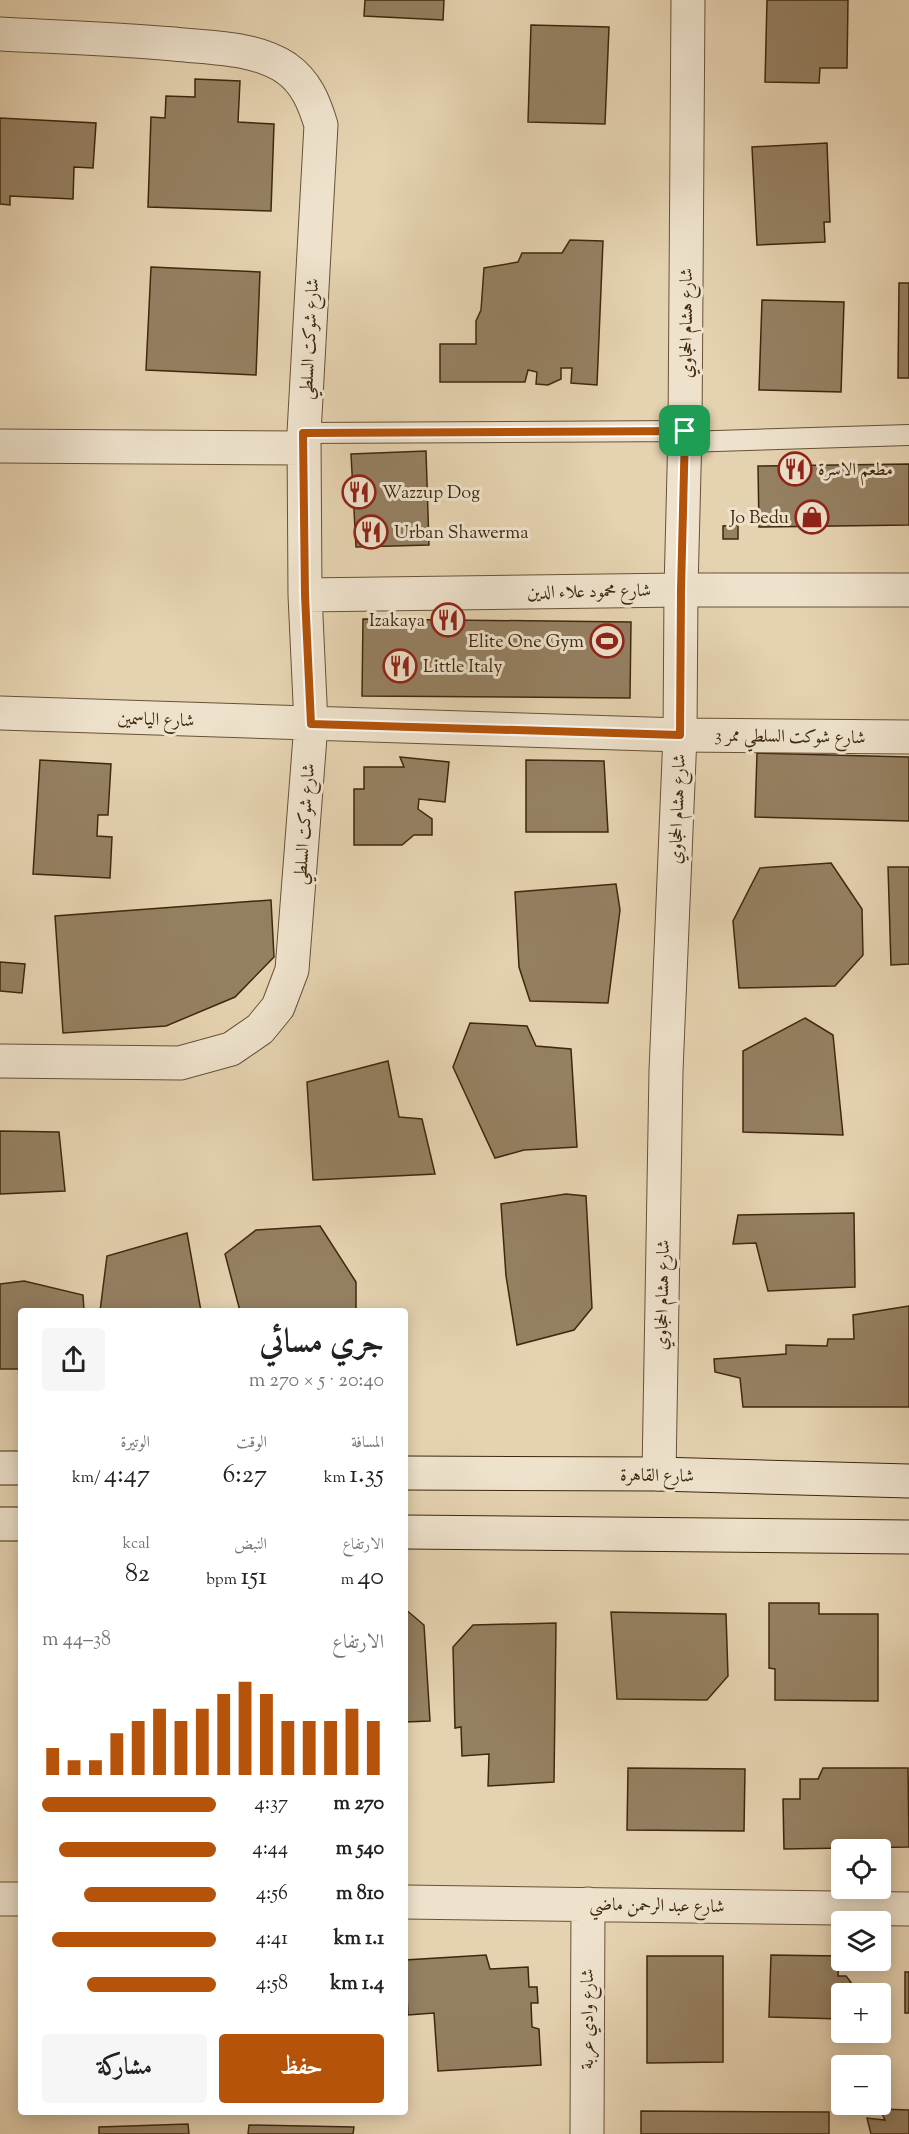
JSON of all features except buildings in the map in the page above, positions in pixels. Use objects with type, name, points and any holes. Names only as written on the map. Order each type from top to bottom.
[{"type":"street","name":"شارع هشام الحجاوي","points":[[659,1474],[666,1071],[680,735],[688,0]]},
{"type":"street","name":"شارع شوكت السلطي","points":[[0,34],[136,41],[234,50],[263,57],[285,67],[298,78],[307,89],[321,125],[304,441],[305,595],[311,724],[292,970],[278,1008],[260,1029],[231,1049],[180,1063],[0,1061]]},
{"type":"street","points":[[0,446],[304,441]]},
{"type":"street","name":"شارع محمود علاء الدين","points":[[305,595],[681,590],[909,590]]},
{"type":"street","name":"شارع الياسمين","points":[[0,713],[311,724]]},
{"type":"street","name":"شارع شوكت السلطي ممر 3","points":[[311,724],[680,735],[909,737]]},
{"type":"street","points":[[0,1468],[18,1468]]},
{"type":"street","name":"شارع القاهرة","points":[[408,1473],[659,1474],[909,1481]]},
{"type":"street","points":[[0,1524],[18,1524]]},
{"type":"street","points":[[408,1532],[909,1537]]},
{"type":"street","points":[[0,1899],[18,1899]]},
{"type":"street","name":"شارع عبد الرحمن ماضي","points":[[408,1902],[909,1909]]},
{"type":"street","name":"شارع وادي عربة","points":[[587,2134],[588,1904]]},
{"type":"lane","points":[[304,441],[909,435]]},
{"type":"place","name":"مطعم الاسرة","points":[[795,469]]},
{"type":"place","name":"Wazzup Dog","points":[[359,492]]},
{"type":"place","name":"Jo Bedu","points":[[812,517]]},
{"type":"place","name":"Urban Shawerma","points":[[371,532]]},
{"type":"place","name":"Izakaya","points":[[448,620]]},
{"type":"place","name":"Elite One Gym","points":[[607,641]]},
{"type":"place","name":"Little Italy","points":[[400,666]]},
{"type":"route","points":[[685,431],[680,735],[311,724],[305,595],[303,433],[685,431]]}]
